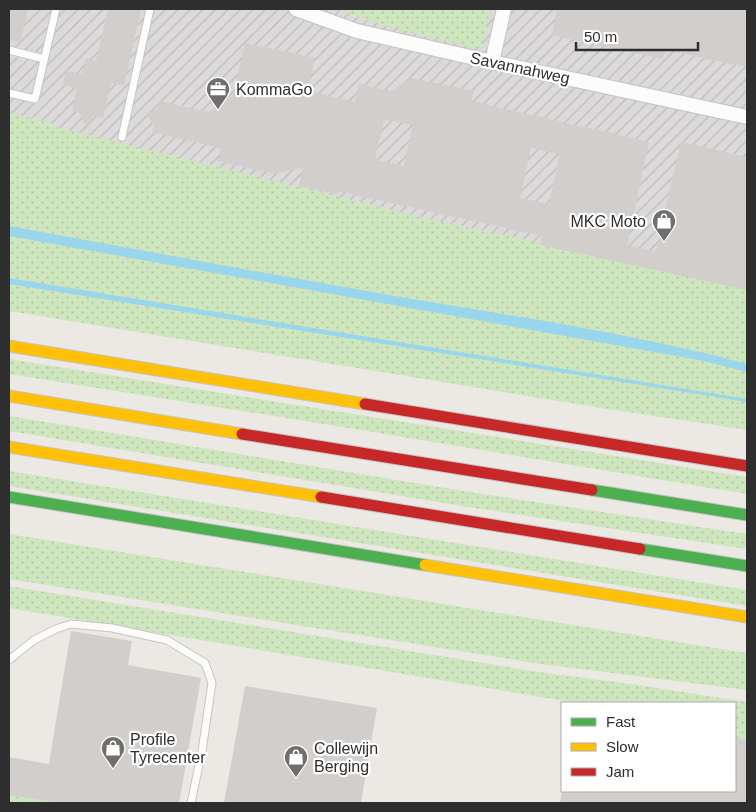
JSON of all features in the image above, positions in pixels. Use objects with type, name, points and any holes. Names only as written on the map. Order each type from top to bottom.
[{"type":"highway","points":[[9,346],[747,466]]},
{"type":"highway","points":[[9,396],[747,515]]},
{"type":"highway","points":[[9,447],[747,566]]},
{"type":"highway","points":[[9,497],[747,617]]},
{"type":"street","name":"Savannahweg","points":[[296,9],[357,31],[747,117]]},
{"type":"street","points":[[492,62],[504,9]]},
{"type":"lane","points":[[9,93],[35,99],[56,9]]},
{"type":"lane","points":[[122,137],[150,9]]},
{"type":"lane","points":[[9,50],[44,59]]},
{"type":"lane","points":[[9,660],[34,640],[71,624],[112,628],[167,640],[205,663],[212,683],[202,751],[190,803]]},
{"type":"shaded area","points":[[9,9],[747,9],[747,350],[9,221]]},
{"type":"green space","points":[[336,9],[490,9],[481,50],[382,25]]},
{"type":"green space","points":[[9,113],[52,123],[52,126],[424,218],[747,287],[747,430],[601,408],[9,311]]},
{"type":"green space","points":[[9,359],[747,477],[747,494],[9,374]]},
{"type":"green space","points":[[9,416],[470,492],[747,534],[747,549],[468,507],[9,431]]},
{"type":"green space","points":[[9,471],[747,590],[747,606],[9,486]]},
{"type":"green space","points":[[9,534],[747,653],[747,690],[541,664],[9,579]]},
{"type":"green space","points":[[9,586],[539,672],[747,702],[747,740],[736,738],[736,702],[571,702],[9,608]]},
{"type":"green space","points":[[9,795],[57,803],[9,803]]},
{"type":"water","points":[[9,226],[620,335],[747,364],[747,372],[704,361],[9,236]]},
{"type":"water","points":[[9,278],[747,399],[747,402],[9,284]]},
{"type":"building","points":[[9,9],[28,9],[19,42],[9,39]]},
{"type":"building","points":[[108,9],[141,9],[124,86],[111,83],[103,118],[94,116],[85,125],[80,113],[72,111],[77,88],[63,85],[66,71],[82,74],[86,58],[96,61]]},
{"type":"building","points":[[557,9],[747,9],[747,67],[665,50],[663,59],[552,35]]},
{"type":"building","points":[[245,43],[315,58],[308,91],[355,102],[359,84],[391,91],[411,78],[474,91],[471,101],[649,142],[627,245],[656,251],[681,142],[747,157],[747,290],[540,245],[542,236],[338,191],[337,194],[299,186],[303,167],[276,174],[218,161],[221,148],[152,132],[154,125],[146,114],[157,109],[159,101],[208,112],[233,96]],"holes":[[[384,119],[413,125],[404,166],[375,160]],[[531,148],[560,154],[549,204],[520,198]]]},
{"type":"building","points":[[71,631],[132,641],[128,665],[201,678],[179,803],[57,803],[9,795],[9,757],[49,764]]},
{"type":"building","points":[[245,686],[377,708],[361,803],[224,803]]},
{"type":"building","points":[[736,738],[747,740],[747,803],[560,803],[562,792],[736,792]]},
{"type":"traffic: fast","points":[[592,490],[747,515]]},
{"type":"traffic: fast","points":[[9,497],[425,565]]},
{"type":"traffic: fast","points":[[640,549],[747,566]]},
{"type":"traffic: slow","points":[[9,346],[365,404]]},
{"type":"traffic: slow","points":[[9,396],[242,434]]},
{"type":"traffic: slow","points":[[9,447],[321,497]]},
{"type":"traffic: slow","points":[[425,565],[747,617]]},
{"type":"traffic: jam","points":[[365,404],[747,466]]},
{"type":"traffic: jam","points":[[242,434],[592,490]]},
{"type":"traffic: jam","points":[[321,497],[640,549]]},
{"type":"place","name":"KommaGo","points":[[218,110]]},
{"type":"place","name":"MKC Moto","points":[[664,242]]},
{"type":"place","name":"Profile Tyrecenter","points":[[113,769]]},
{"type":"place","name":"Collewijn Berging","points":[[296,778]]}]
